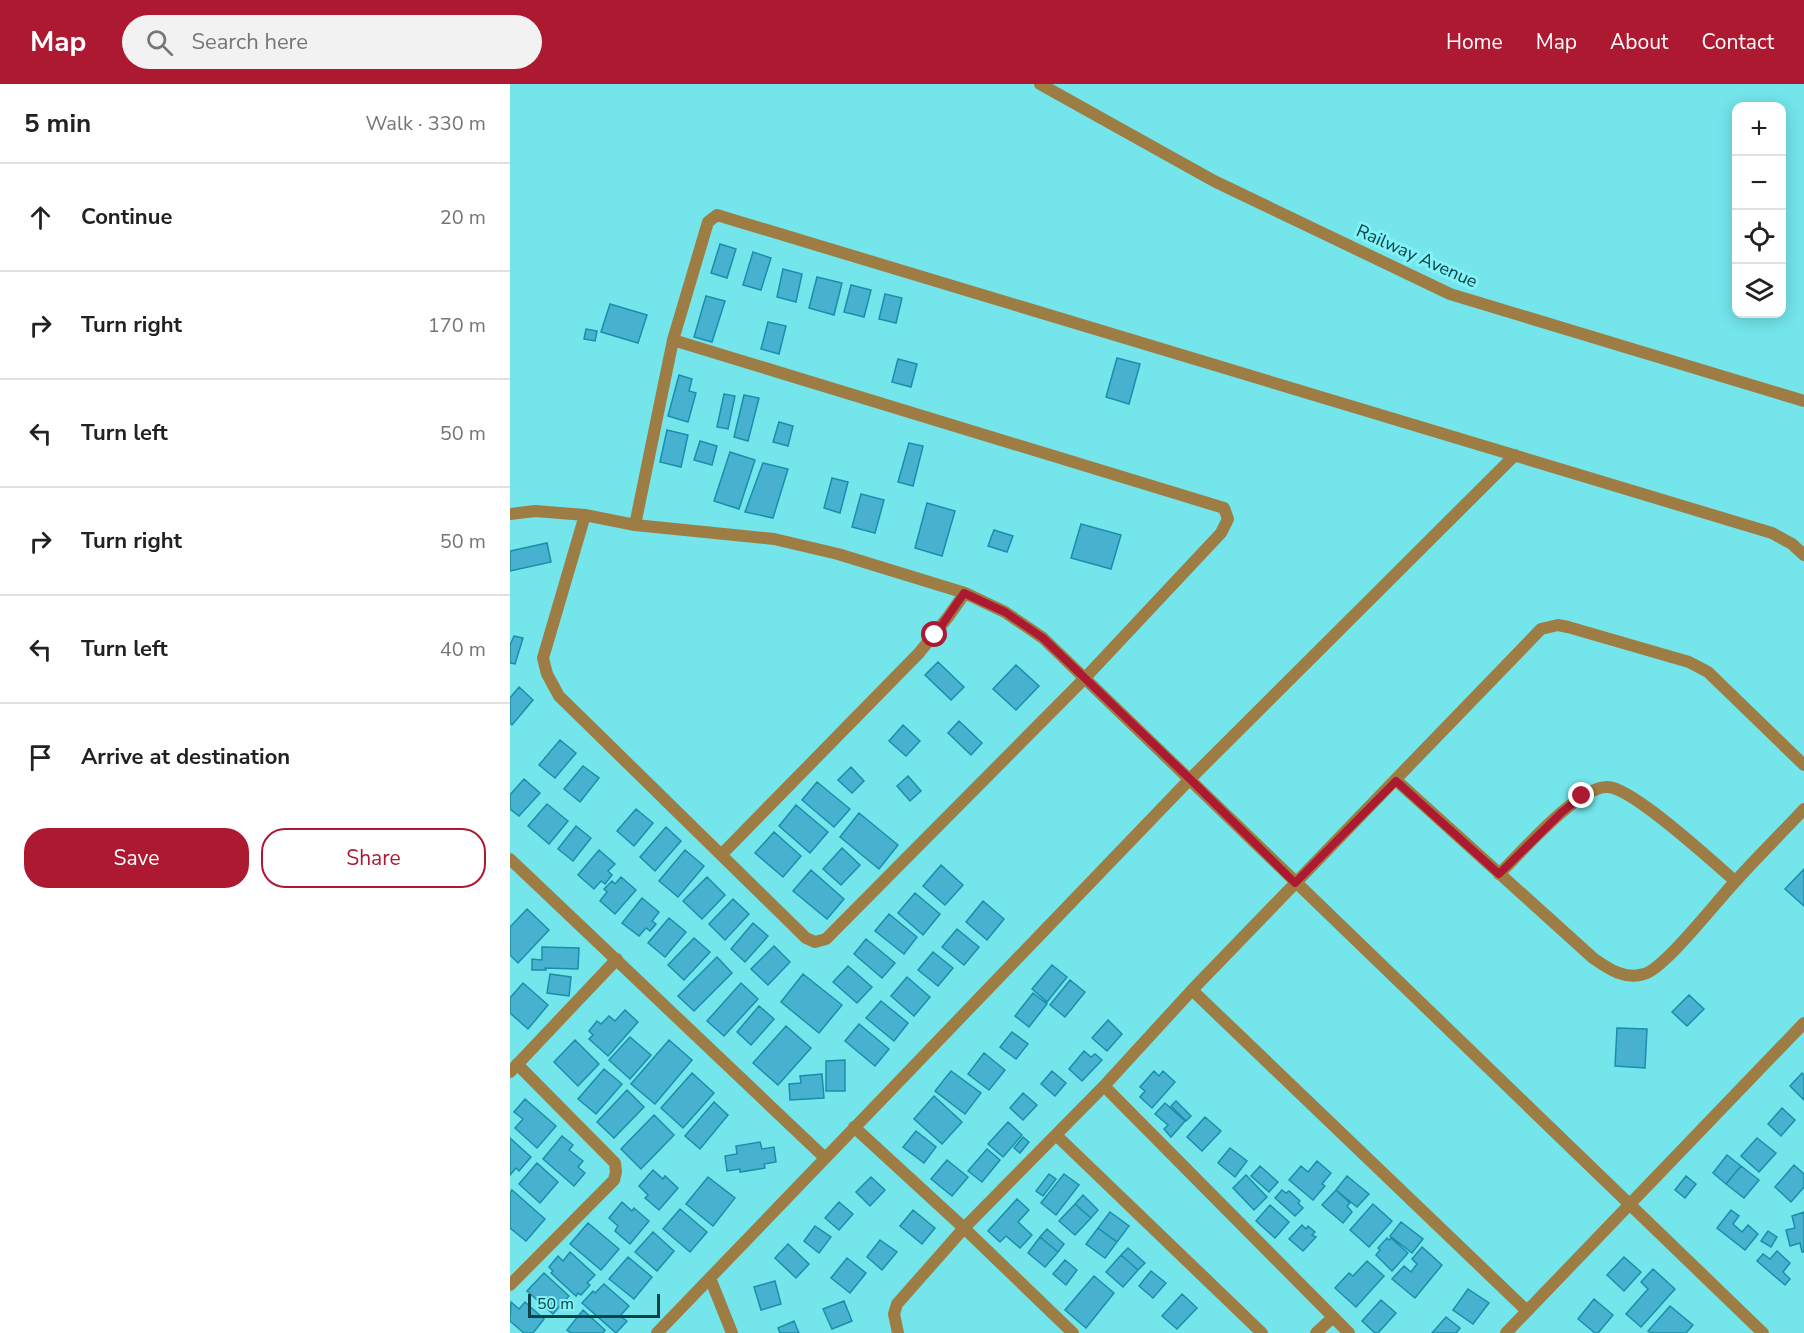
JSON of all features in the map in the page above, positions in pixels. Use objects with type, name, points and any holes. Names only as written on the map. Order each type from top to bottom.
[{"type":"street","name":"Railway Avenue","points":[[1040,84],[1214,181],[1450,294],[1804,401]]},
{"type":"street","points":[[634,525],[673,340],[708,222],[717,215],[1772,533],[1792,544],[1804,555]]},
{"type":"street","points":[[585,515],[543,658],[547,674],[559,696],[806,938],[815,942],[826,939],[1084,679],[1221,533],[1228,519],[1224,508],[673,340]]},
{"type":"street","points":[[657,1333],[1190,779],[1515,456]]},
{"type":"street","points":[[510,514],[536,511],[585,515],[634,525],[774,539],[838,554],[964,593],[1005,612],[1043,638],[1763,1333]]},
{"type":"street","points":[[722,854],[919,653],[942,626],[964,593]]},
{"type":"street","points":[[898,1333],[894,1314],[897,1304],[964,1228],[1056,1136],[1192,990],[1541,629],[1558,625],[1689,662],[1708,672],[1804,765]]},
{"type":"street","points":[[1396,781],[1593,958],[1615,972],[1631,977],[1646,974],[1662,963],[1735,881],[1804,809]]},
{"type":"street","points":[[1499,874],[1562,812],[1582,796],[1606,786],[1617,788],[1639,800],[1735,881]]},
{"type":"street","points":[[510,859],[824,1157]]},
{"type":"street","points":[[510,1285],[614,1180],[615,1163],[514,1068],[617,959]]},
{"type":"street","points":[[1192,990],[1527,1311]]},
{"type":"street","points":[[1506,1333],[1804,1023]]},
{"type":"street","points":[[1104,1086],[1349,1333]]},
{"type":"street","points":[[854,1127],[1073,1333]]},
{"type":"street","points":[[1056,1136],[1262,1333]]},
{"type":"street","points":[[710,1278],[732,1333]]},
{"type":"street","points":[[1316,1333],[1333,1317]]},
{"type":"building","points":[[720,244],[736,249],[727,278],[711,273]]},
{"type":"building","points":[[753,252],[771,258],[761,290],[743,285]]},
{"type":"building","points":[[783,269],[802,274],[796,302],[777,297]]},
{"type":"building","points":[[817,277],[842,283],[834,315],[809,308]]},
{"type":"building","points":[[851,285],[871,290],[864,317],[844,312]]},
{"type":"building","points":[[885,294],[902,298],[896,323],[879,319]]},
{"type":"building","points":[[706,296],[725,301],[712,342],[694,337]]},
{"type":"building","points":[[610,304],[647,315],[638,343],[601,332]]},
{"type":"building","points":[[768,322],[786,326],[779,354],[761,349]]},
{"type":"building","points":[[586,329],[597,331],[595,341],[584,339]]},
{"type":"building","points":[[1117,358],[1140,364],[1129,404],[1106,397]]},
{"type":"building","points":[[898,359],[917,364],[911,387],[892,382]]},
{"type":"building","points":[[679,375],[692,379],[689,391],[696,393],[688,422],[668,416]]},
{"type":"building","points":[[724,394],[735,396],[728,429],[717,427]]},
{"type":"building","points":[[744,395],[759,398],[748,441],[734,437]]},
{"type":"building","points":[[779,422],[793,426],[788,446],[773,442]]},
{"type":"building","points":[[667,430],[688,435],[681,467],[660,462]]},
{"type":"building","points":[[700,441],[717,446],[712,465],[694,460]]},
{"type":"building","points":[[909,443],[923,446],[913,486],[898,482]]},
{"type":"building","points":[[730,452],[755,460],[739,509],[714,501]]},
{"type":"building","points":[[763,463],[788,469],[773,518],[745,512]]},
{"type":"building","points":[[832,478],[848,482],[840,513],[824,508]]},
{"type":"building","points":[[861,494],[884,500],[875,533],[852,527]]},
{"type":"building","points":[[927,503],[955,511],[942,556],[915,548]]},
{"type":"building","points":[[1081,524],[1121,535],[1111,569],[1071,558]]},
{"type":"building","points":[[994,530],[1013,536],[1007,552],[988,546]]},
{"type":"building","points":[[547,543],[551,562],[510,571],[510,551]]},
{"type":"building","points":[[514,636],[523,638],[515,664],[510,663],[510,645]]},
{"type":"building","points":[[938,662],[964,687],[951,700],[925,675]]},
{"type":"building","points":[[1016,665],[1039,686],[1016,710],[993,689]]},
{"type":"building","points":[[519,687],[533,700],[512,725],[510,723],[510,698]]},
{"type":"building","points":[[959,721],[982,743],[971,755],[948,733]]},
{"type":"building","points":[[903,725],[920,741],[906,756],[889,741]]},
{"type":"building","points":[[560,740],[576,753],[555,778],[539,765]]},
{"type":"building","points":[[583,766],[599,778],[580,802],[564,789]]},
{"type":"building","points":[[851,767],[864,781],[852,793],[838,780]]},
{"type":"building","points":[[908,776],[921,791],[910,801],[897,786]]},
{"type":"building","points":[[524,779],[540,793],[519,816],[510,809],[510,795]]},
{"type":"building","points":[[817,782],[850,809],[834,827],[802,800]]},
{"type":"building","points":[[547,804],[568,821],[549,844],[528,826]]},
{"type":"building","points":[[796,805],[828,832],[810,853],[779,826]]},
{"type":"building","points":[[636,809],[653,823],[634,846],[617,831]]},
{"type":"building","points":[[859,813],[898,845],[879,869],[840,837]]},
{"type":"building","points":[[576,826],[591,838],[573,861],[558,849]]},
{"type":"building","points":[[666,827],[681,841],[655,871],[640,857]]},
{"type":"building","points":[[774,832],[801,856],[783,877],[755,853]]},
{"type":"building","points":[[842,848],[860,865],[841,885],[823,869]]},
{"type":"building","points":[[599,850],[615,864],[608,871],[612,875],[605,884],[601,881],[594,889],[578,875]]},
{"type":"building","points":[[685,850],[704,866],[678,897],[659,881]]},
{"type":"building","points":[[941,865],[963,885],[945,905],[923,886]]},
{"type":"building","points":[[1804,869],[1804,906],[1785,889]]},
{"type":"building","points":[[811,870],[844,899],[827,919],[793,891]]},
{"type":"building","points":[[621,877],[636,890],[615,914],[600,901],[607,892],[604,889],[612,881],[615,884]]},
{"type":"building","points":[[707,877],[725,895],[702,919],[683,901]]},
{"type":"building","points":[[915,893],[940,914],[923,935],[898,913]]},
{"type":"building","points":[[642,898],[659,912],[652,921],[656,924],[650,931],[646,928],[639,936],[622,923]]},
{"type":"building","points":[[733,899],[749,914],[725,940],[709,924]]},
{"type":"building","points":[[983,901],[1004,919],[987,940],[966,922]]},
{"type":"building","points":[[527,909],[549,930],[518,963],[510,955],[510,927]]},
{"type":"building","points":[[889,914],[917,937],[904,954],[875,931]]},
{"type":"building","points":[[669,918],[686,932],[665,957],[648,943]]},
{"type":"building","points":[[753,923],[768,936],[745,962],[731,949]]},
{"type":"building","points":[[957,929],[979,947],[964,965],[942,947]]},
{"type":"building","points":[[694,938],[710,952],[684,980],[668,965]]},
{"type":"building","points":[[866,939],[895,963],[882,978],[854,954]]},
{"type":"building","points":[[774,946],[790,962],[768,985],[751,969]]},
{"type":"building","points":[[542,947],[579,948],[578,969],[532,970],[532,959],[542,960]]},
{"type":"building","points":[[933,952],[953,968],[938,986],[918,970]]},
{"type":"building","points":[[717,957],[732,973],[694,1011],[678,996]]},
{"type":"building","points":[[1052,965],[1067,977],[1047,1002],[1032,989]]},
{"type":"building","points":[[848,966],[872,987],[857,1003],[833,982]]},
{"type":"building","points":[[550,974],[571,977],[569,996],[547,993]]},
{"type":"building","points":[[803,974],[842,1005],[819,1033],[781,1002]]},
{"type":"building","points":[[907,977],[930,997],[914,1016],[891,996]]},
{"type":"building","points":[[1070,980],[1085,992],[1065,1017],[1050,1005]]},
{"type":"building","points":[[523,983],[548,1005],[528,1029],[510,1013],[510,998]]},
{"type":"building","points":[[741,983],[758,999],[724,1036],[707,1021]]},
{"type":"building","points":[[1033,993],[1047,1004],[1029,1027],[1015,1016]]},
{"type":"building","points":[[1689,995],[1704,1009],[1687,1026],[1672,1012]]},
{"type":"building","points":[[881,1001],[908,1023],[894,1041],[866,1018]]},
{"type":"building","points":[[759,1006],[774,1019],[751,1045],[737,1032]]},
{"type":"building","points":[[625,1010],[638,1022],[608,1056],[589,1039],[593,1035],[589,1031],[597,1021],[601,1024],[609,1016],[615,1021]]},
{"type":"building","points":[[1108,1020],[1122,1034],[1107,1051],[1092,1038]]},
{"type":"building","points":[[859,1024],[889,1049],[875,1066],[845,1041]]},
{"type":"building","points":[[786,1026],[811,1048],[778,1085],[753,1063]]},
{"type":"building","points":[[1617,1028],[1647,1029],[1645,1068],[1615,1066]]},
{"type":"building","points":[[1012,1032],[1028,1044],[1016,1059],[1000,1047]]},
{"type":"building","points":[[630,1037],[651,1055],[630,1079],[609,1060]]},
{"type":"building","points":[[575,1040],[599,1064],[578,1086],[554,1062]]},
{"type":"building","points":[[669,1040],[692,1060],[655,1104],[631,1084]]},
{"type":"building","points":[[1084,1051],[1091,1057],[1095,1054],[1102,1060],[1082,1081],[1069,1069]]},
{"type":"building","points":[[984,1053],[1005,1070],[989,1090],[968,1074]]},
{"type":"building","points":[[845,1060],[845,1091],[826,1091],[826,1061]]},
{"type":"building","points":[[604,1069],[622,1084],[596,1114],[578,1099]]},
{"type":"building","points":[[951,1071],[981,1093],[965,1114],[935,1091]]},
{"type":"building","points":[[1052,1071],[1066,1083],[1055,1096],[1041,1084]]},
{"type":"building","points":[[1154,1071],[1159,1076],[1163,1071],[1175,1082],[1152,1108],[1140,1097],[1145,1091],[1140,1087]]},
{"type":"building","points":[[692,1073],[714,1093],[683,1128],[661,1108]]},
{"type":"building","points":[[1802,1073],[1804,1075],[1804,1100],[1790,1086]]},
{"type":"building","points":[[822,1074],[824,1098],[790,1100],[789,1084],[801,1083],[800,1076]]},
{"type":"building","points":[[627,1090],[644,1107],[614,1138],[597,1122]]},
{"type":"building","points":[[1023,1093],[1037,1105],[1023,1120],[1010,1108]]},
{"type":"building","points":[[934,1096],[962,1122],[942,1144],[914,1119]]},
{"type":"building","points":[[525,1099],[556,1126],[537,1148],[515,1128],[523,1119],[514,1112]]},
{"type":"building","points":[[1176,1101],[1191,1116],[1186,1121],[1171,1106]]},
{"type":"building","points":[[714,1102],[728,1115],[700,1149],[685,1136]]},
{"type":"building","points":[[1165,1103],[1185,1121],[1171,1137],[1164,1129],[1168,1125],[1155,1114]]},
{"type":"building","points":[[1782,1108],[1795,1120],[1781,1136],[1768,1124]]},
{"type":"building","points":[[654,1115],[674,1135],[641,1169],[621,1149]]},
{"type":"building","points":[[1205,1117],[1221,1131],[1202,1151],[1187,1137]]},
{"type":"building","points":[[1008,1122],[1022,1135],[1003,1157],[988,1144]]},
{"type":"building","points":[[916,1131],[936,1147],[924,1163],[903,1147]]},
{"type":"building","points":[[562,1136],[573,1145],[569,1150],[583,1161],[578,1167],[585,1173],[574,1186],[543,1159]]},
{"type":"building","points":[[1023,1137],[1029,1142],[1020,1153],[1014,1148]]},
{"type":"building","points":[[510,1138],[531,1157],[519,1171],[516,1168],[510,1175]]},
{"type":"building","points":[[1757,1138],[1776,1153],[1759,1172],[1741,1156]]},
{"type":"building","points":[[760,1142],[762,1149],[774,1147],[776,1162],[764,1164],[765,1168],[740,1172],[740,1169],[727,1171],[725,1156],[737,1154],[736,1146]]},
{"type":"building","points":[[1230,1148],[1247,1161],[1235,1177],[1218,1163]]},
{"type":"building","points":[[987,1149],[1000,1160],[982,1182],[968,1171]]},
{"type":"building","points":[[1727,1155],[1741,1166],[1726,1184],[1713,1173]]},
{"type":"building","points":[[947,1160],[968,1177],[952,1196],[931,1179]]},
{"type":"building","points":[[1317,1161],[1331,1173],[1322,1184],[1325,1186],[1313,1200],[1289,1180],[1301,1166],[1308,1172]]},
{"type":"building","points":[[537,1163],[558,1182],[540,1203],[519,1184]]},
{"type":"building","points":[[1794,1165],[1804,1174],[1804,1187],[1791,1202],[1775,1187]]},
{"type":"building","points":[[1260,1166],[1278,1182],[1269,1192],[1251,1176]]},
{"type":"building","points":[[1741,1166],[1759,1180],[1744,1198],[1726,1184]]},
{"type":"building","points":[[653,1170],[663,1179],[665,1176],[678,1188],[659,1210],[645,1198],[648,1195],[639,1186]]},
{"type":"building","points":[[1049,1174],[1056,1179],[1043,1196],[1036,1191]]},
{"type":"building","points":[[1064,1174],[1079,1185],[1056,1215],[1041,1203]]},
{"type":"building","points":[[1246,1175],[1267,1197],[1254,1210],[1233,1188]]},
{"type":"building","points":[[1347,1176],[1369,1194],[1357,1207],[1336,1190]]},
{"type":"building","points":[[1686,1176],[1696,1184],[1685,1198],[1675,1190]]},
{"type":"building","points":[[708,1177],[735,1198],[713,1226],[686,1204]]},
{"type":"building","points":[[871,1177],[885,1190],[870,1206],[856,1192]]},
{"type":"building","points":[[512,1190],[545,1219],[526,1241],[510,1228],[510,1193]]},
{"type":"building","points":[[1282,1190],[1286,1193],[1289,1191],[1300,1201],[1298,1203],[1303,1208],[1295,1216],[1275,1198]]},
{"type":"building","points":[[1336,1190],[1350,1203],[1347,1206],[1352,1212],[1343,1223],[1322,1205]]},
{"type":"building","points":[[1083,1195],[1098,1210],[1091,1218],[1075,1204]]},
{"type":"building","points":[[1017,1199],[1029,1210],[1018,1222],[1032,1235],[1020,1248],[1006,1236],[1000,1242],[988,1231]]},
{"type":"building","points":[[622,1202],[632,1211],[634,1208],[649,1221],[630,1244],[615,1231],[618,1226],[609,1218]]},
{"type":"building","points":[[839,1202],[853,1214],[839,1230],[825,1218]]},
{"type":"building","points":[[1075,1204],[1091,1218],[1075,1235],[1059,1221]]},
{"type":"building","points":[[1373,1204],[1392,1221],[1369,1247],[1350,1230]]},
{"type":"building","points":[[1270,1205],[1289,1222],[1275,1238],[1256,1221]]},
{"type":"building","points":[[680,1209],[707,1232],[690,1252],[663,1229]]},
{"type":"building","points":[[913,1210],[935,1228],[922,1244],[900,1226]]},
{"type":"building","points":[[1731,1210],[1739,1216],[1733,1224],[1742,1232],[1748,1225],[1758,1234],[1745,1250],[1717,1228]]},
{"type":"building","points":[[1110,1212],[1129,1226],[1117,1242],[1098,1228]]},
{"type":"building","points":[[1804,1212],[1804,1252],[1802,1252],[1800,1243],[1790,1246],[1786,1230],[1795,1228],[1792,1216]]},
{"type":"building","points":[[1401,1222],[1423,1239],[1412,1253],[1390,1236]]},
{"type":"building","points":[[588,1223],[619,1249],[601,1270],[570,1244]]},
{"type":"building","points":[[1302,1225],[1306,1229],[1308,1226],[1315,1232],[1312,1235],[1316,1237],[1303,1251],[1289,1239]]},
{"type":"building","points":[[815,1226],[831,1237],[819,1253],[804,1241]]},
{"type":"building","points":[[1098,1228],[1117,1242],[1105,1258],[1086,1244]]},
{"type":"building","points":[[1047,1229],[1064,1244],[1058,1252],[1040,1237]]},
{"type":"building","points":[[1768,1231],[1777,1237],[1771,1247],[1761,1241]]},
{"type":"building","points":[[653,1232],[674,1251],[657,1271],[635,1252]]},
{"type":"building","points":[[1040,1237],[1058,1252],[1045,1267],[1028,1253]]},
{"type":"building","points":[[1387,1238],[1389,1240],[1391,1238],[1408,1253],[1392,1271],[1376,1255],[1380,1250],[1378,1248]]},
{"type":"building","points":[[880,1240],[897,1252],[882,1270],[867,1257]]},
{"type":"building","points":[[788,1244],[809,1264],[796,1278],[775,1258]]},
{"type":"building","points":[[1422,1247],[1442,1265],[1415,1298],[1392,1279],[1404,1266],[1411,1272],[1417,1264],[1412,1259]]},
{"type":"building","points":[[1128,1248],[1145,1263],[1138,1270],[1121,1255]]},
{"type":"building","points":[[1777,1251],[1790,1263],[1783,1272],[1790,1279],[1785,1285],[1757,1261],[1763,1254],[1770,1259]]},
{"type":"building","points":[[570,1252],[595,1275],[587,1283],[590,1285],[581,1295],[578,1293],[576,1296],[551,1273],[553,1271],[549,1267],[558,1256],[563,1261]]},
{"type":"building","points":[[1121,1255],[1138,1270],[1123,1287],[1106,1272]]},
{"type":"building","points":[[628,1257],[652,1277],[634,1299],[609,1279]]},
{"type":"building","points":[[1624,1257],[1641,1272],[1624,1291],[1607,1275]]},
{"type":"building","points":[[847,1258],[866,1273],[850,1293],[831,1278]]},
{"type":"building","points":[[1065,1260],[1077,1270],[1066,1285],[1053,1274]]},
{"type":"building","points":[[1367,1261],[1384,1276],[1356,1307],[1335,1288],[1349,1273],[1353,1276]]},
{"type":"building","points":[[1653,1269],[1675,1289],[1641,1327],[1626,1314],[1648,1289],[1641,1282]]},
{"type":"building","points":[[1151,1271],[1166,1283],[1153,1298],[1139,1286]]},
{"type":"building","points":[[544,1273],[569,1296],[553,1314],[527,1291]]},
{"type":"building","points":[[1094,1276],[1114,1293],[1086,1328],[1065,1310]]},
{"type":"building","points":[[775,1281],[781,1304],[761,1310],[754,1287]]},
{"type":"building","points":[[604,1284],[629,1306],[620,1316],[627,1321],[616,1333],[582,1303],[593,1291],[595,1293]]},
{"type":"building","points":[[1468,1289],[1489,1303],[1473,1324],[1453,1310]]},
{"type":"building","points":[[1182,1294],[1197,1308],[1177,1329],[1162,1316]]},
{"type":"building","points":[[1594,1299],[1613,1315],[1598,1333],[1578,1319]]},
{"type":"building","points":[[1381,1300],[1396,1313],[1378,1333],[1375,1333],[1362,1321]]},
{"type":"building","points":[[844,1301],[852,1321],[832,1329],[823,1309]]},
{"type":"building","points":[[511,1302],[519,1309],[525,1302],[544,1319],[533,1333],[524,1333],[510,1321]]},
{"type":"building","points":[[1670,1306],[1693,1325],[1686,1333],[1651,1333],[1648,1331]]},
{"type":"building","points":[[583,1310],[605,1330],[603,1333],[571,1333],[567,1330]]},
{"type":"building","points":[[1446,1317],[1460,1328],[1456,1333],[1432,1333]]},
{"type":"building","points":[[794,1321],[799,1333],[780,1333],[778,1328]]},
{"type":"route","points":[[935,635],[964,593],[1005,612],[1043,638],[1295,883],[1396,781],[1499,874],[1562,812],[1582,796]]}]
